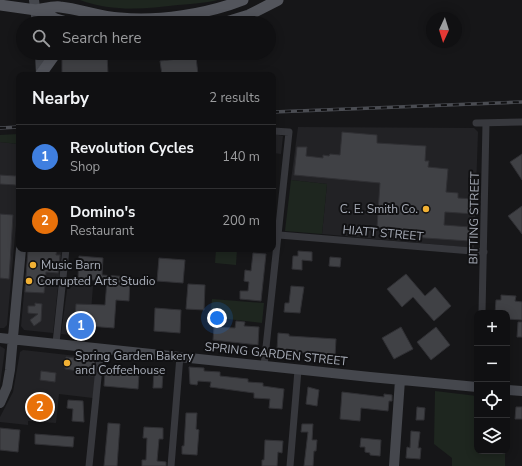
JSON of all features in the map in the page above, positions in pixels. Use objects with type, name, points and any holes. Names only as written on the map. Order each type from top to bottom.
[{"type":"main road","points":[[163,16],[206,12],[226,7],[243,0]]},
{"type":"main road","points":[[239,16],[243,9],[256,4],[258,0]]},
{"type":"main road","points":[[246,16],[278,0]]},
{"type":"main road","points":[[0,5],[36,4],[58,6],[103,16]]},
{"type":"main road","points":[[36,4],[37,16]]},
{"type":"main road","points":[[36,4],[51,16]]},
{"type":"main road","points":[[40,60],[41,72]]},
{"type":"main road","points":[[43,72],[51,60]]},
{"type":"main road","points":[[0,403],[8,383],[21,252]]},
{"type":"main road","name":"SPRING GARDEN STREET","points":[[0,338],[180,356],[298,370],[474,387]]},
{"type":"main road","points":[[394,466],[400,380]]},
{"type":"main road","points":[[510,390],[522,391]]},
{"type":"street","points":[[476,123],[522,122]]},
{"type":"street","name":"BITTING STREET","points":[[482,310],[486,123]]},
{"type":"street","points":[[264,366],[289,132],[276,131]]},
{"type":"street","name":"HIATT STREET","points":[[279,235],[484,252]]},
{"type":"street","points":[[56,343],[66,252]]},
{"type":"street","points":[[89,466],[101,348]]},
{"type":"street","points":[[171,466],[180,356]]},
{"type":"street","points":[[290,466],[298,370]]},
{"type":"shaded area","points":[[80,0],[218,0],[203,3],[141,8],[116,8],[92,4]]},
{"type":"shaded area","points":[[298,127],[474,128],[478,132],[474,248],[322,234],[327,184],[291,180]]},
{"type":"shaded area","points":[[16,134],[16,144],[0,142],[0,135]]},
{"type":"shaded area","points":[[276,135],[283,136],[281,154],[276,153]]},
{"type":"shaded area","points":[[0,142],[16,144],[16,225],[7,325],[4,328],[0,328]]},
{"type":"shaded area","points":[[291,180],[327,184],[322,234],[285,231]]},
{"type":"shaded area","points":[[28,252],[62,252],[53,333],[24,330],[21,326]]},
{"type":"shaded area","points":[[216,252],[237,252],[236,265],[215,263]]},
{"type":"shaded area","points":[[68,283],[93,286],[89,337],[61,334]]},
{"type":"shaded area","points":[[212,299],[264,303],[262,323],[210,317]]},
{"type":"shaded area","points":[[0,346],[5,349],[0,385]]},
{"type":"shaded area","points":[[23,350],[97,359],[93,398],[59,394],[56,423],[28,421],[28,425],[0,422],[0,417],[13,392],[20,352]]},
{"type":"shaded area","points":[[435,391],[474,396],[474,454],[505,454],[505,466],[452,466],[452,458],[434,444]]},
{"type":"building","points":[[62,60],[107,60],[108,72],[62,72]]},
{"type":"building","points":[[196,60],[198,72],[162,72],[160,61]]},
{"type":"building","points":[[342,132],[377,135],[377,143],[426,146],[425,161],[429,161],[428,167],[448,169],[446,192],[458,193],[458,198],[475,199],[474,214],[445,212],[444,225],[470,227],[469,241],[381,235],[382,228],[377,227],[380,183],[294,175],[297,147],[307,147],[306,156],[323,158],[323,155],[340,155]]},
{"type":"building","points":[[522,154],[522,180],[510,162]]},
{"type":"building","points":[[0,175],[16,176],[16,185],[0,184]]},
{"type":"building","points":[[522,206],[522,234],[508,216]]},
{"type":"building","points":[[0,214],[13,215],[9,279],[0,278]]},
{"type":"building","points":[[298,251],[312,252],[312,261],[302,260],[302,270],[292,269],[293,256],[298,256]]},
{"type":"building","points":[[28,252],[56,252],[56,255],[60,255],[58,273],[46,272],[44,293],[25,292]]},
{"type":"building","points":[[253,253],[266,254],[261,301],[240,299],[240,291],[248,291],[249,282],[244,281],[245,270],[251,271]]},
{"type":"building","points":[[79,256],[103,258],[102,275],[130,277],[129,301],[116,300],[114,328],[88,326],[87,333],[74,332],[76,304],[105,305],[107,281],[78,279]]},
{"type":"building","points":[[330,257],[341,258],[340,267],[329,266]]},
{"type":"building","points":[[159,258],[185,260],[183,283],[157,281]]},
{"type":"building","points":[[406,274],[425,296],[435,287],[451,306],[434,321],[413,297],[402,307],[387,289]]},
{"type":"building","points":[[188,284],[205,285],[204,310],[186,309]]},
{"type":"building","points":[[291,286],[304,287],[300,313],[284,312],[285,303],[289,303]]},
{"type":"building","points":[[501,295],[516,296],[515,301],[522,302],[522,320],[510,319],[510,310],[495,310],[496,300],[501,300]]},
{"type":"building","points":[[35,303],[42,304],[41,321],[34,326],[30,320],[38,314],[28,313],[28,306],[35,306]]},
{"type":"building","points":[[155,308],[181,310],[180,333],[154,331]]},
{"type":"building","points":[[236,321],[245,322],[244,326],[259,327],[258,345],[213,340],[214,327],[235,328]]},
{"type":"building","points":[[518,322],[522,322],[522,337],[517,337]]},
{"type":"building","points":[[401,327],[413,349],[394,359],[382,338]]},
{"type":"building","points":[[436,327],[450,345],[431,360],[417,342]]},
{"type":"building","points":[[278,333],[289,334],[289,336],[336,339],[335,356],[277,350]]},
{"type":"building","points":[[66,357],[95,360],[93,376],[78,374],[78,371],[65,369]]},
{"type":"building","points":[[189,367],[204,368],[204,371],[220,372],[220,376],[248,379],[248,382],[263,383],[263,386],[284,389],[282,409],[269,408],[270,399],[254,398],[254,393],[210,387],[211,382],[198,381],[197,385],[190,384]]},
{"type":"building","points":[[41,371],[56,373],[55,382],[40,380]]},
{"type":"building","points":[[154,371],[163,372],[162,388],[153,388]]},
{"type":"building","points":[[105,372],[139,374],[138,389],[104,386]]},
{"type":"building","points":[[308,387],[319,390],[317,406],[306,404]]},
{"type":"building","points":[[342,392],[384,397],[384,394],[392,395],[392,401],[389,401],[388,411],[361,408],[360,421],[340,419]]},
{"type":"building","points":[[35,397],[48,398],[45,416],[33,414]]},
{"type":"building","points":[[68,400],[83,401],[84,422],[72,421],[73,409],[67,408]]},
{"type":"building","points":[[417,407],[425,408],[424,420],[416,420]]},
{"type":"building","points":[[516,407],[522,407],[522,419],[515,419]]},
{"type":"building","points":[[186,413],[197,413],[196,429],[199,430],[197,455],[182,454],[182,446],[184,446]]},
{"type":"building","points":[[108,423],[120,424],[117,466],[104,466]]},
{"type":"building","points":[[302,424],[313,424],[312,440],[317,440],[316,451],[314,451],[313,466],[304,466],[308,432],[301,432]]},
{"type":"building","points":[[144,427],[163,428],[163,439],[159,439],[157,461],[166,462],[166,466],[142,466],[142,460],[146,460],[147,438],[143,438]]},
{"type":"building","points":[[0,428],[20,430],[18,452],[0,450]]},
{"type":"building","points":[[411,431],[420,432],[418,448],[421,448],[420,459],[406,458],[407,447],[410,448]]},
{"type":"building","points":[[35,434],[74,437],[73,447],[35,444]]},
{"type":"building","points":[[361,438],[381,440],[380,456],[370,455],[370,453],[365,452],[365,447],[360,447]]},
{"type":"building","points":[[265,440],[283,441],[282,453],[278,452],[277,466],[262,466],[262,460],[264,460]]},
{"type":"railway","points":[[276,112],[522,102]]},
{"type":"railway","points":[[0,128],[16,127]]},
{"type":"place","name":"C. E. Smith Co.","points":[[426,209]]},
{"type":"place","name":"Music Barn","points":[[33,265]]},
{"type":"place","name":"Corrupted Arts Studio","points":[[29,281]]},
{"type":"place","name":"Revolution Cycles","points":[[81,326]]},
{"type":"place","name":"Spring Garden Bakery and Coffeehouse","points":[[67,363]]},
{"type":"place","name":"Domino's","points":[[40,407]]}]
